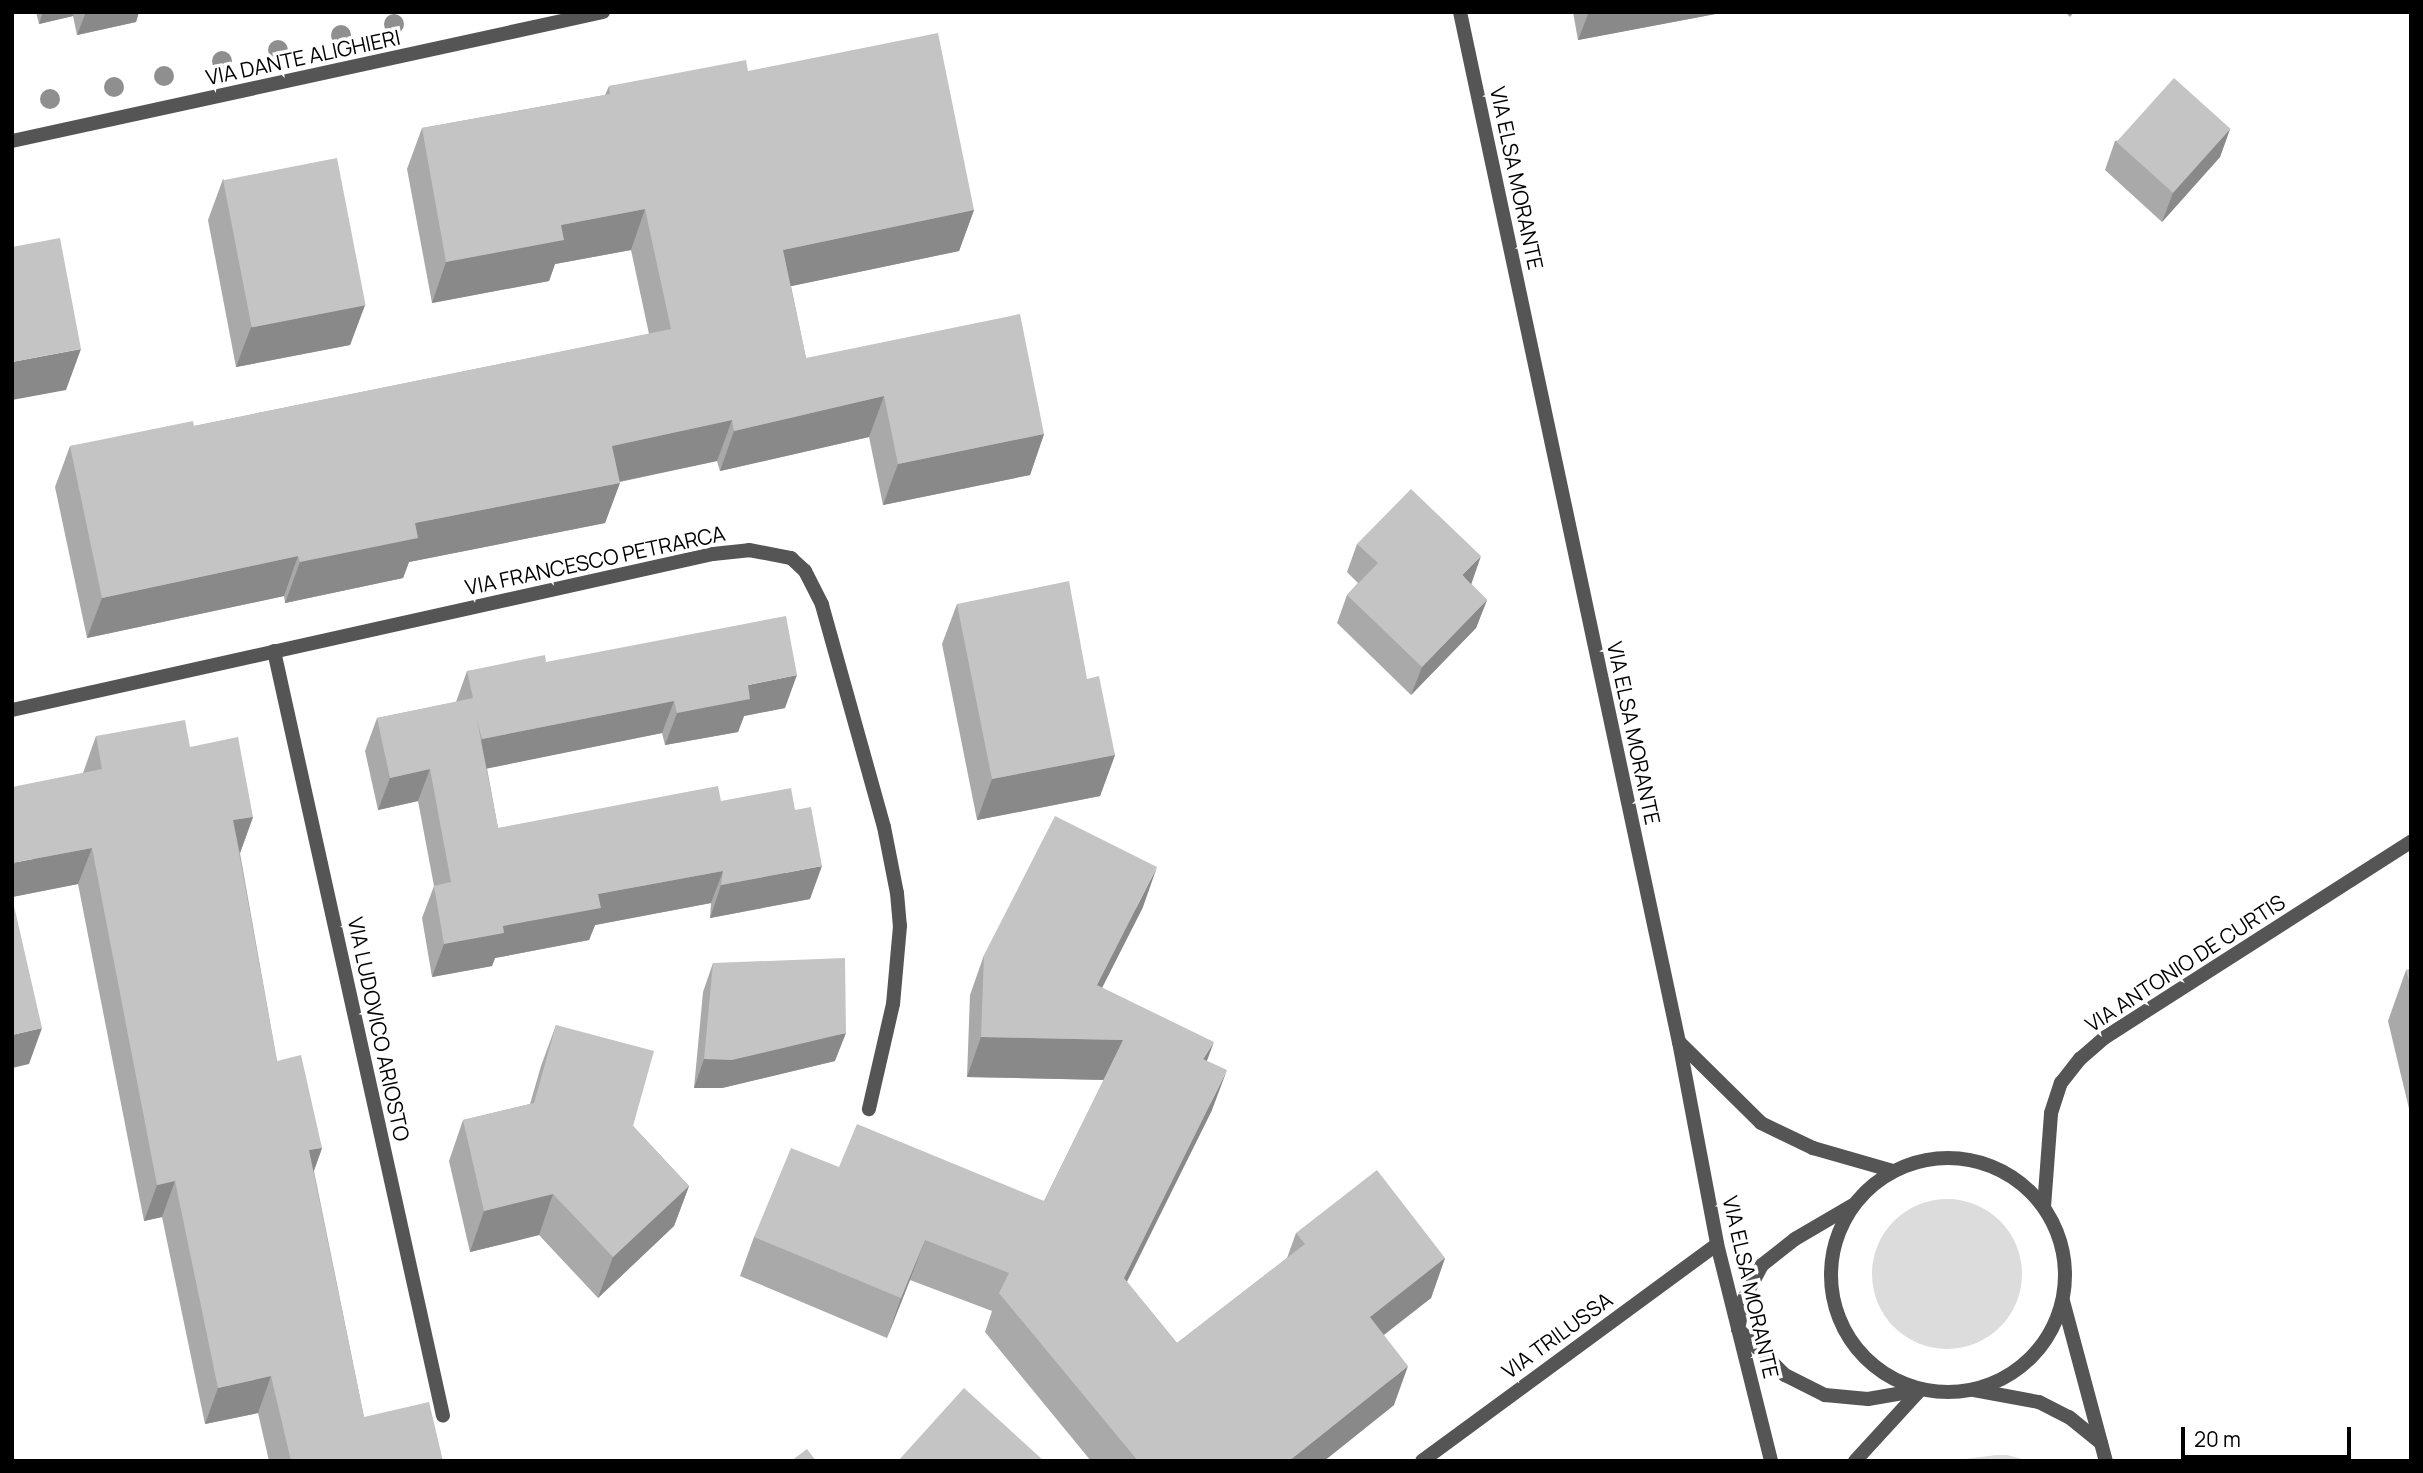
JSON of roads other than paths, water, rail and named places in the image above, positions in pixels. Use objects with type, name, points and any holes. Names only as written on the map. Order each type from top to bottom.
[{"type":"street","name":"VIA DANTE ALIGHIERI","points":[[12,141],[603,12]]},
{"type":"street","name":"VIA ELSA MORANTE","points":[[1460,12],[1679,1042],[1717,1244],[1770,1461]]},
{"type":"street","name":"VIA FRANCESCO PETRARCA","points":[[12,710],[713,554],[761,550],[791,558],[805,571],[824,613],[884,827],[897,893],[900,926],[893,1004],[869,1109]]},
{"type":"street","name":"VIA LUDOVICO ARIOSTO","points":[[274,651],[443,1416]]},
{"type":"street","name":"VIA ANTONIO DE CURTIS","points":[[2044,1207],[2051,1113],[2062,1083],[2080,1059],[2104,1038],[2411,842]]},
{"type":"street","points":[[1679,1042],[1761,1123],[1813,1148],[1893,1171]]},
{"type":"street","points":[[1972,1390],[2003,1379],[2030,1359],[2051,1333],[2063,1301],[2065,1268],[2059,1236],[2044,1207],[2021,1182],[1991,1166],[1959,1158],[1925,1160],[1893,1171],[1853,1205],[1795,1239],[1762,1265],[1744,1299],[1738,1329],[1777,1369],[1825,1395],[1868,1399],[1920,1390],[1972,1390],[2039,1402],[2069,1417],[2102,1444]]},
{"type":"street","points":[[1853,1205],[1836,1239],[1830,1277],[1837,1315],[1856,1349],[1885,1375],[1920,1390]]},
{"type":"street","name":"VIA TRILUSSA","points":[[1422,1461],[1717,1244]]},
{"type":"street","points":[[2063,1301],[2106,1461]]},
{"type":"street","points":[[1855,1461],[1920,1390]]}]
